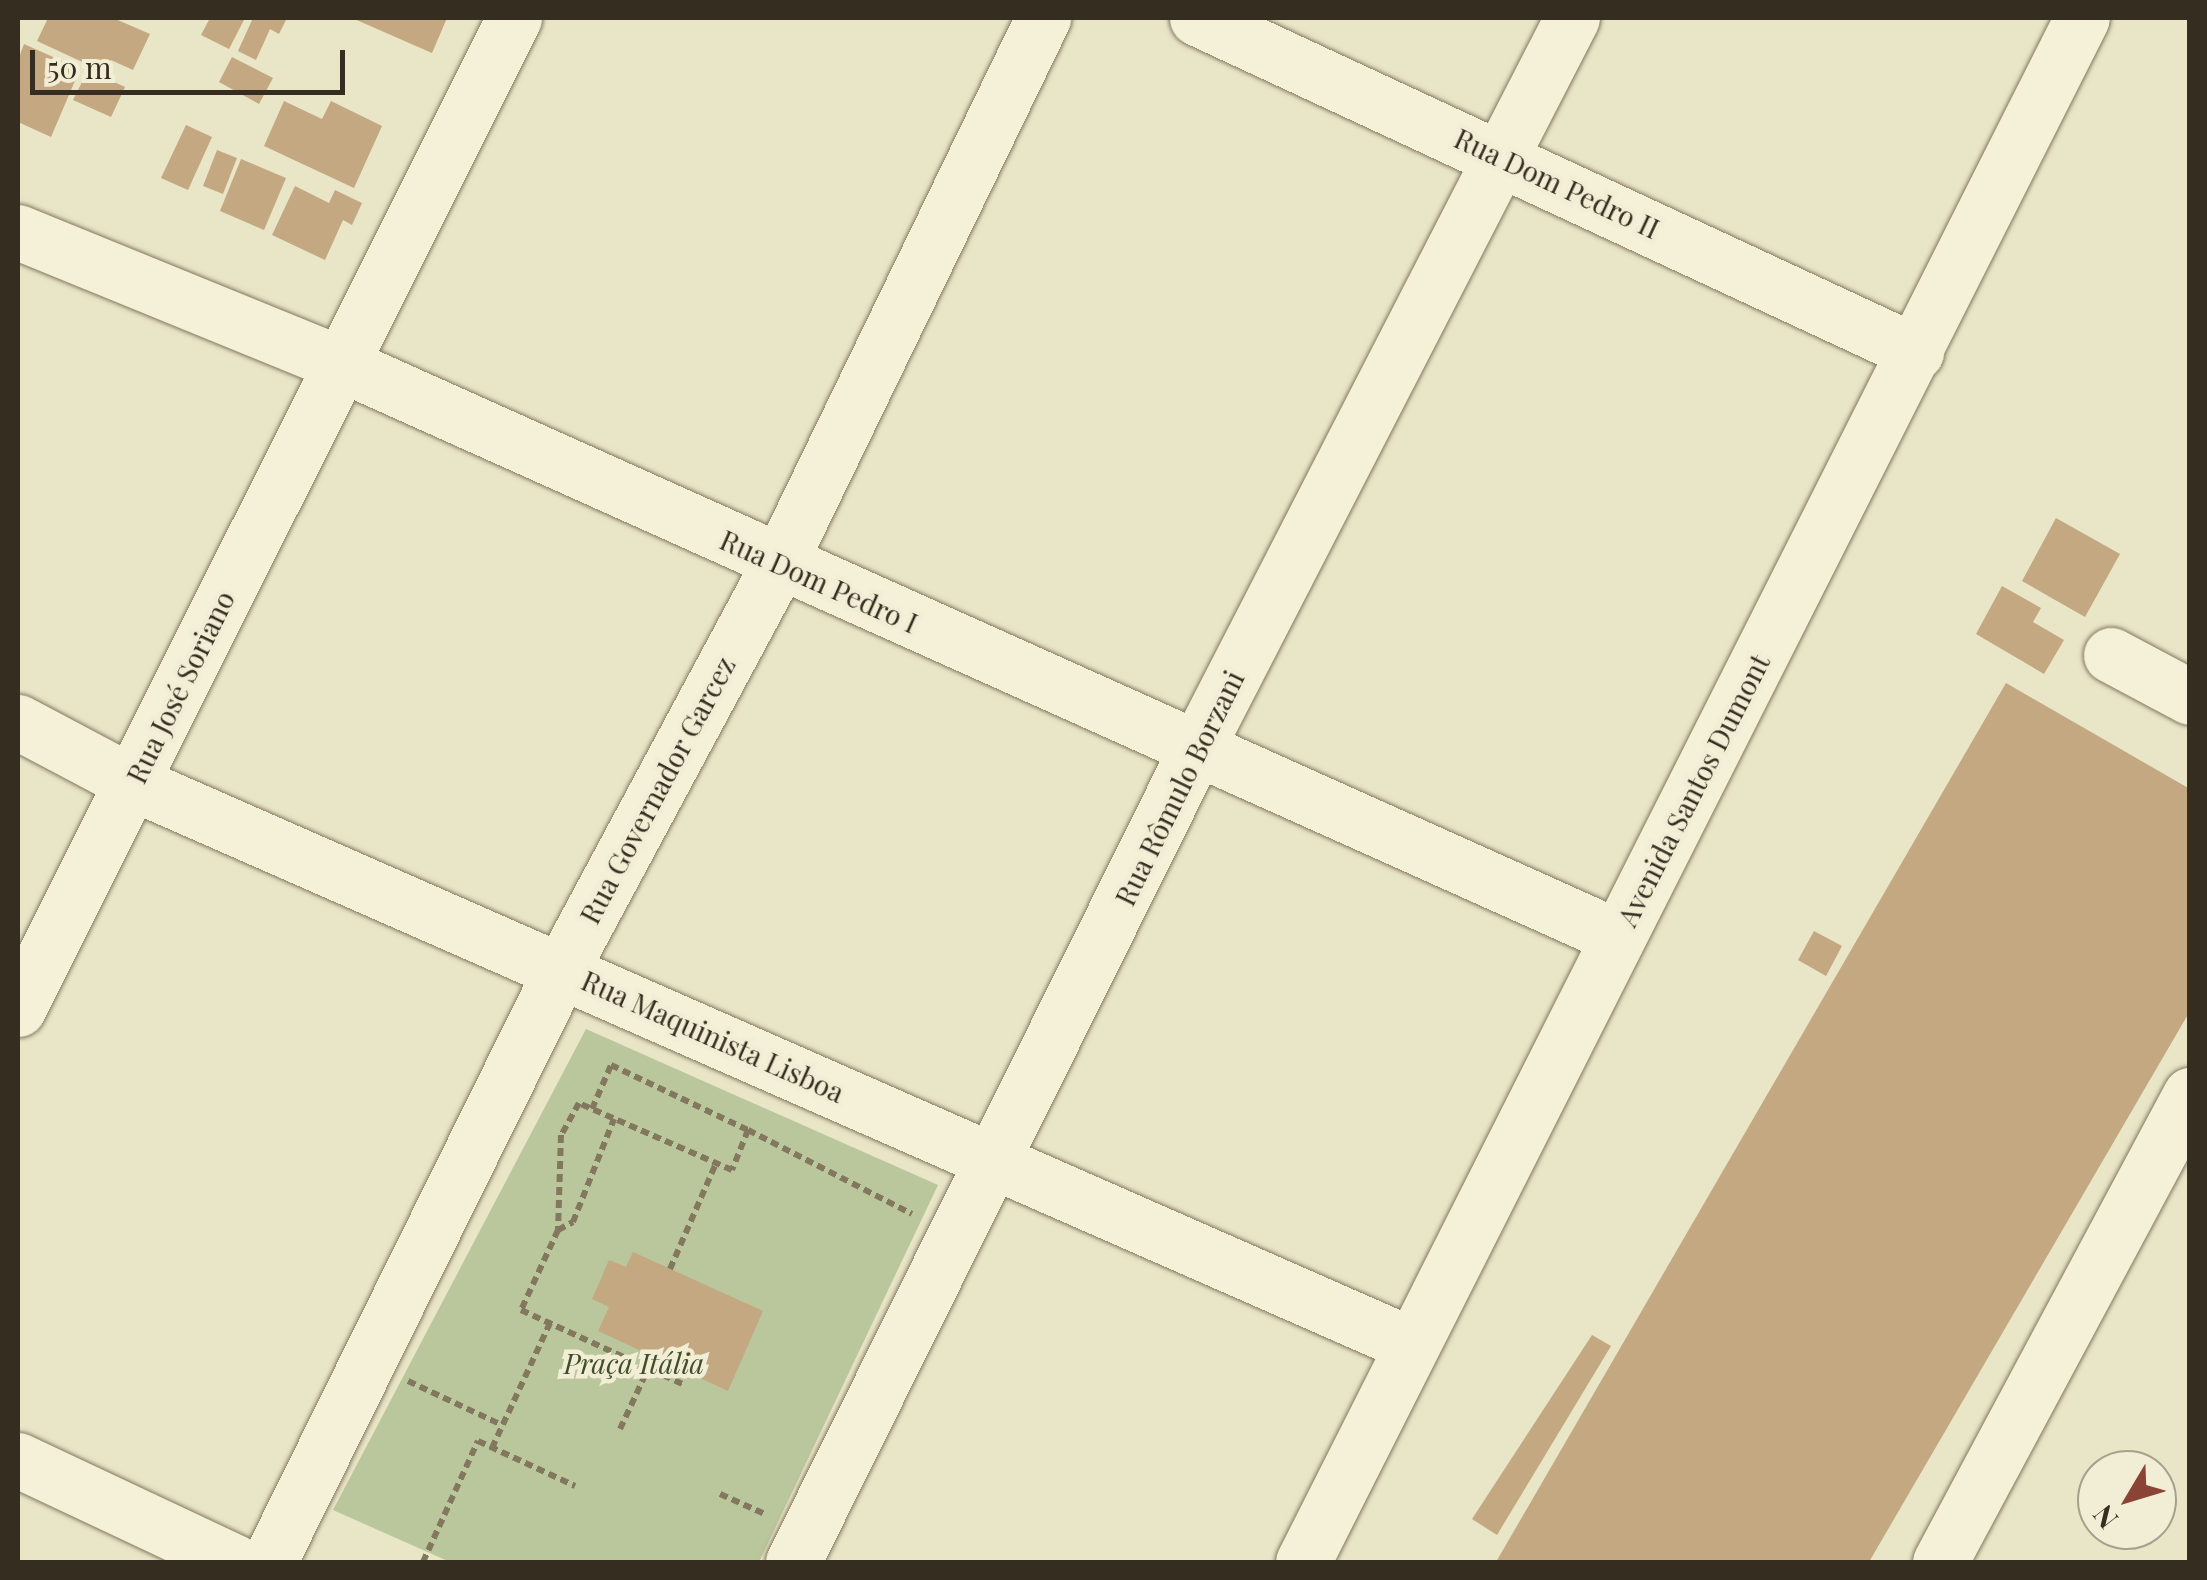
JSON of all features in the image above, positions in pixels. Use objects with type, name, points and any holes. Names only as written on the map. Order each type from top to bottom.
[{"type":"street","name":"Rua José Soriano","points":[[18,1008],[514,18]]},
{"type":"street","name":"Rua Governador Garcez","points":[[269,1562],[562,968],[778,563],[1043,18]]},
{"type":"street","name":"Rua Dom Pedro II","points":[[1196,18],[1504,157],[1916,352]]},
{"type":"street","name":"Rua Rômulo Borzani","points":[[794,1562],[997,1160],[1196,751],[1572,18]]},
{"type":"street","name":"Avenida Santos Dumont","points":[[1303,1562],[2082,18]]},
{"type":"street","name":"Rua Dom Pedro I","points":[[18,232],[339,363],[1196,751],[1618,937]]},
{"type":"street","points":[[2111,655],[2190,697]]},
{"type":"street","name":"Rua Maquinista Lisboa","points":[[18,722],[134,783],[1410,1344]]},
{"type":"street","points":[[1940,1562],[2190,1095]]},
{"type":"street","points":[[18,1460],[235,1562]]},
{"type":"path","points":[[592,1109],[611,1065],[958,1237]]},
{"type":"path","points":[[685,1385],[522,1310],[558,1230],[561,1135],[578,1103],[732,1170],[748,1130]]},
{"type":"path","points":[[558,1230],[573,1222],[614,1119]]},
{"type":"path","points":[[670,1269],[716,1163]]},
{"type":"path","points":[[492,1448],[550,1323]]},
{"type":"path","points":[[368,1362],[502,1425]]},
{"type":"path","points":[[620,1429],[648,1369]]},
{"type":"path","points":[[423,1562],[478,1442],[575,1486]]},
{"type":"green space","name":"Praça Itália","points":[[586,1029],[938,1185],[759,1562],[450,1562],[333,1510]]},
{"type":"building","points":[[48,18],[113,18],[150,34],[133,70],[111,60],[106,73],[37,41]]},
{"type":"building","points":[[210,18],[245,18],[229,49],[201,35]]},
{"type":"building","points":[[253,18],[287,18],[279,34],[270,29],[256,60],[238,51]]},
{"type":"building","points":[[352,18],[447,18],[432,53]]},
{"type":"building","points":[[24,44],[80,69],[51,137],[18,122],[18,60]]},
{"type":"building","points":[[232,57],[273,78],[259,104],[219,82]]},
{"type":"building","points":[[88,70],[125,87],[111,117],[73,100]]},
{"type":"building","points":[[284,101],[322,119],[331,101],[382,126],[354,188],[264,146]]},
{"type":"building","points":[[186,125],[212,137],[188,190],[161,178]]},
{"type":"building","points":[[217,150],[237,158],[223,194],[203,186]]},
{"type":"building","points":[[241,159],[286,178],[264,230],[220,211]]},
{"type":"building","points":[[295,186],[329,203],[335,190],[362,203],[352,225],[343,220],[325,260],[272,235]]},
{"type":"building","points":[[2056,518],[2120,554],[2085,617],[2022,581]]},
{"type":"building","points":[[2002,586],[2041,608],[2033,622],[2064,640],[2044,674],[1976,634]]},
{"type":"building","points":[[2006,683],[2190,789],[2190,1011],[1869,1562],[1496,1562]]},
{"type":"building","points":[[1814,931],[1842,946],[1826,976],[1798,960]]},
{"type":"building","points":[[633,1252],[763,1311],[728,1391],[598,1331],[609,1307],[592,1299],[609,1260],[626,1267]]},
{"type":"building","points":[[1592,1335],[1611,1346],[1497,1535],[1472,1519]]}]
